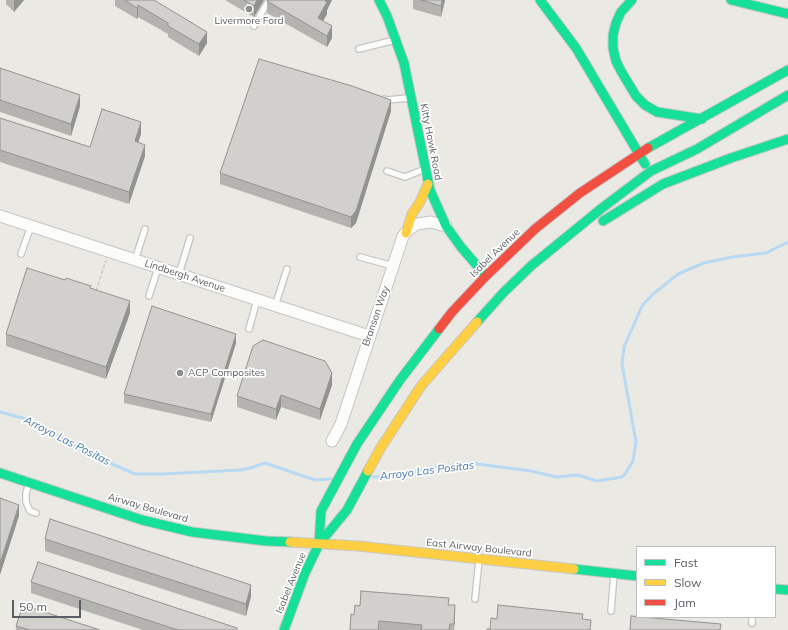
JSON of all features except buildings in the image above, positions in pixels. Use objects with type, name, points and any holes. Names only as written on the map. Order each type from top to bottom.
[{"type":"main road","name":"Kitty Hawk Road","points":[[379,0],[387,16],[404,63],[428,184],[446,226],[461,247],[486,276]]},
{"type":"main road","points":[[540,0],[576,48],[638,154],[651,172]]},
{"type":"main road","points":[[632,0],[616,22],[613,36],[613,48],[619,66],[636,96],[645,105],[657,112],[702,119]]},
{"type":"main road","points":[[731,0],[788,14]]},
{"type":"main road","name":"Isabel Avenue","points":[[319,544],[321,511],[357,444],[400,380],[452,312],[486,276],[535,229],[580,193],[638,154],[788,70]]},
{"type":"main road","name":"Isabel Avenue","points":[[284,630],[305,573],[319,544],[347,510],[380,449],[421,386],[503,293],[531,266],[555,246],[602,208],[651,172],[697,149],[788,95]]},
{"type":"main road","points":[[555,246],[566,244],[663,184],[731,158],[788,139]]},
{"type":"main road","points":[[406,233],[412,214],[420,202],[428,184]]},
{"type":"main road","name":"Airway Boulevard","points":[[0,473],[142,520],[183,530],[216,536],[319,544]]},
{"type":"main road","name":"East Airway Boulevard","points":[[319,544],[358,546],[636,576]]},
{"type":"main road","points":[[776,589],[788,590]]},
{"type":"street","name":"Lindbergh Avenue","points":[[0,216],[369,336]]},
{"type":"street","points":[[406,233],[417,224],[431,222],[446,226]]},
{"type":"street","name":"Branson Way","points":[[332,441],[341,424],[403,236],[406,233]]},
{"type":"lane","points":[[254,26],[269,0]]},
{"type":"lane","points":[[359,49],[396,39]]},
{"type":"lane","points":[[380,98],[387,100],[412,98]]},
{"type":"lane","points":[[387,171],[405,177],[425,169]]},
{"type":"lane","points":[[21,254],[31,226]]},
{"type":"lane","points":[[135,260],[145,229]]},
{"type":"lane","points":[[179,274],[190,238]]},
{"type":"lane","points":[[360,257],[393,266]]},
{"type":"lane","points":[[149,296],[158,268]]},
{"type":"lane","points":[[275,306],[287,269]]},
{"type":"lane","points":[[249,329],[257,300]]},
{"type":"lane","points":[[29,482],[26,493],[26,502],[30,511],[36,513]]},
{"type":"lane","points":[[474,599],[479,559]]},
{"type":"lane","points":[[611,611],[614,574]]},
{"type":"path","points":[[94,296],[106,260]]},
{"type":"waterway","name":"Arroyo Las Positas","points":[[373,477],[400,476],[432,468],[470,463],[531,471],[556,477],[578,475],[597,481],[622,477],[633,461],[636,442],[622,364],[624,347],[642,306],[652,295],[678,274],[704,263],[732,257],[766,253],[788,242]]},
{"type":"waterway","name":"Arroyo Las Positas","points":[[0,412],[30,420],[91,455],[135,474],[240,470],[265,463],[315,480],[331,479]]},
{"type":"traffic: fast","points":[[379,0],[387,16],[404,63],[430,190],[446,226],[461,247],[486,276]]},
{"type":"traffic: fast","points":[[540,0],[576,48],[645,164]]},
{"type":"traffic: fast","points":[[632,0],[621,12],[613,35],[613,48],[616,61],[621,71],[636,96],[645,105],[657,112],[702,119]]},
{"type":"traffic: fast","points":[[731,0],[788,14]]},
{"type":"traffic: fast","points":[[648,148],[788,70]]},
{"type":"traffic: fast","points":[[477,322],[503,293],[531,266],[602,208],[651,171],[697,149],[788,95]]},
{"type":"traffic: fast","points":[[603,221],[663,184],[731,158],[788,139]]},
{"type":"traffic: fast","points":[[319,544],[321,511],[357,444],[400,380],[439,329]]},
{"type":"traffic: fast","points":[[284,630],[305,573],[319,544],[347,510],[368,471]]},
{"type":"traffic: fast","points":[[0,473],[142,520],[192,532],[266,541],[290,542]]},
{"type":"traffic: fast","points":[[574,569],[636,576]]},
{"type":"traffic: fast","points":[[776,589],[788,590]]},
{"type":"traffic: slow","points":[[406,233],[412,214],[420,202],[428,184]]},
{"type":"traffic: slow","points":[[368,471],[380,449],[421,386],[477,322]]},
{"type":"traffic: slow","points":[[290,542],[358,546],[574,569]]},
{"type":"traffic: jam","points":[[439,329],[452,312],[486,276],[535,229],[580,193],[648,148]]},
{"type":"place","name":"Livermore Ford","points":[[249,9]]},
{"type":"place","name":"ACP Composites","points":[[180,373]]}]
